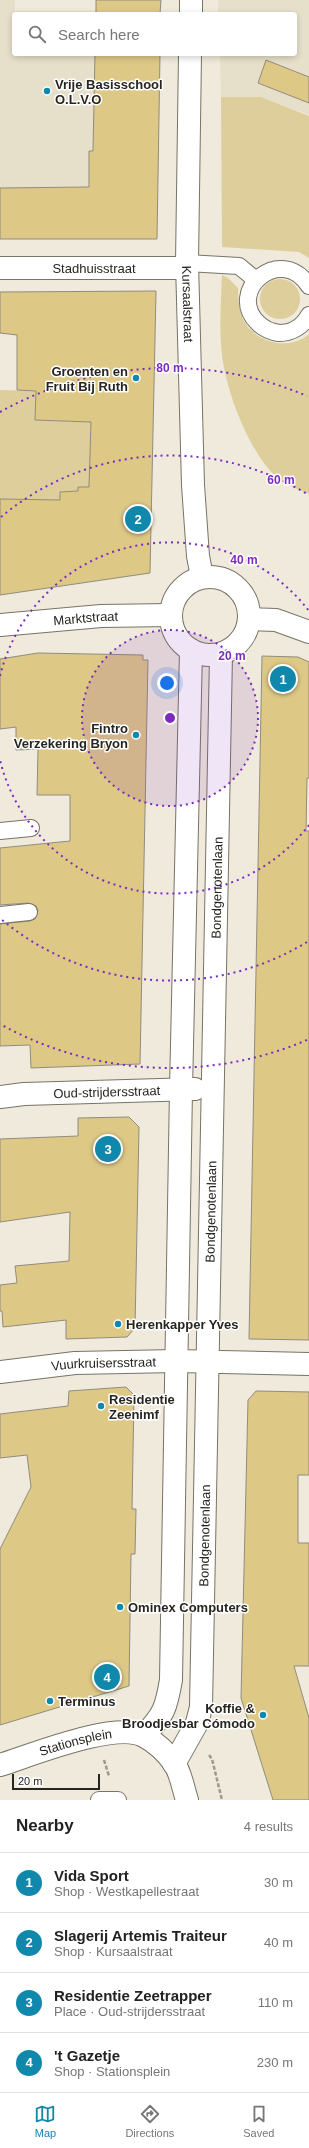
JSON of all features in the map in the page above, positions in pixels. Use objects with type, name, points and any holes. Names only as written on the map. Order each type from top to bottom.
[{"type":"street","points":[[191,0],[191,12]]},
{"type":"street","name":"Kursaalstraat","points":[[190,56],[187,266],[192,485],[202,577]]},
{"type":"street","name":"Stadhuisstraat","points":[[0,268],[187,266]]},
{"type":"street","points":[[202,577],[220,577],[236,586],[247,600],[250,619],[245,634],[236,646],[221,654],[205,655],[191,650],[180,641],[173,629],[171,615],[175,598],[186,584],[202,577]]},
{"type":"street","name":"Marktstraat","points":[[0,625],[102,616],[171,615]]},
{"type":"street","points":[[250,619],[276,620],[309,632]]},
{"type":"street","points":[[144,1736],[162,1716],[168,1702],[171,1680],[181,1089],[191,650]]},
{"type":"street","name":"Bondgenotenlaan","points":[[174,1764],[197,1722],[201,1707],[221,654]]},
{"type":"street","name":"Oud-strijdersstraat","points":[[0,1097],[24,1094],[213,1088]]},
{"type":"street","name":"Vuurkruisersstraat","points":[[0,1372],[75,1364],[176,1361],[207,1363],[309,1364]]},
{"type":"street","name":"Stationsplein","points":[[0,1765],[97,1735],[129,1732],[144,1736],[165,1752],[174,1764],[187,1800]]},
{"type":"lane","points":[[187,266],[239,266],[256,280]]},
{"type":"lane","points":[[309,286],[304,279],[294,272],[282,269],[273,269],[256,280],[251,288],[248,298],[249,309],[254,320],[262,328],[273,332],[285,333],[296,329],[305,322],[309,315]]},
{"type":"lane","points":[[0,831],[31,828]]},
{"type":"lane","points":[[0,915],[29,912]]},
{"type":"lane","points":[[99,1800],[118,1800]]},
{"type":"shaded area","name":"Vrije Basisschool O.L.V.O","points":[[0,0],[15,0],[15,11],[96,11],[12,12],[12,56],[95,56],[108,238],[0,239]]},
{"type":"shaded area","points":[[218,0],[309,0],[309,115],[261,97],[221,97],[220,56],[297,56],[297,12],[218,12]]},
{"type":"shaded area","points":[[221,97],[261,97],[309,116],[309,258],[299,252],[222,247]]},
{"type":"shaded area","points":[[222,275],[228,278],[238,288],[241,315],[246,325],[263,339],[271,342],[287,343],[295,342],[309,334],[309,494],[282,481],[268,469],[258,455],[241,422],[224,370],[222,355],[220,325]]},
{"type":"shaded area","points":[[284,279],[291,282],[297,288],[300,299],[299,307],[291,316],[284,319],[276,319],[269,316],[261,307],[260,295],[263,288],[272,280]]},
{"type":"shaded area","points":[[0,390],[36,391],[35,420],[91,422],[90,487],[78,487],[78,491],[60,492],[60,500],[0,499]]},
{"type":"building","points":[[96,0],[161,0],[160,12],[96,12]]},
{"type":"building","points":[[95,56],[160,56],[157,239],[0,239],[0,188],[89,187],[89,151],[93,151]]},
{"type":"building","points":[[266,60],[309,77],[309,103],[258,83]]},
{"type":"building","points":[[156,291],[150,573],[0,595],[0,499],[60,500],[60,492],[78,491],[78,487],[89,487],[91,422],[35,420],[36,391],[17,390],[17,335],[0,333],[0,292]]},
{"type":"building","points":[[38,653],[143,655],[143,660],[148,660],[140,1064],[31,1068],[30,1045],[0,1046],[0,924],[30,921],[35,919],[38,911],[36,906],[28,903],[0,905],[0,848],[70,841],[70,795],[37,795],[38,749],[16,750],[16,727],[0,729],[0,659]]},
{"type":"building","points":[[262,656],[298,657],[309,662],[309,778],[307,778],[306,831],[309,831],[309,1340],[249,1339]]},
{"type":"building","points":[[129,1117],[139,1127],[135,1328],[127,1337],[66,1339],[66,1320],[3,1327],[2,1311],[0,1311],[0,1285],[17,1283],[15,1266],[69,1261],[70,1212],[0,1222],[0,1139],[78,1136],[78,1118]]},
{"type":"building","points":[[126,1387],[134,1395],[132,1509],[136,1509],[135,1554],[131,1554],[129,1686],[0,1725],[0,1549],[31,1487],[27,1455],[0,1458],[0,1414],[68,1406],[69,1391]]},
{"type":"building","points":[[256,1391],[309,1392],[309,1475],[298,1475],[298,1543],[309,1543],[309,1666],[294,1666],[309,1718],[309,1800],[273,1800],[241,1698],[248,1400]]},
{"type":"place","name":"Vrije Basisschool O.L.V.O","points":[[47,91]]},
{"type":"place","name":"Groenten en Fruit Bij Ruth","points":[[136,378]]},
{"type":"place","name":"Slagerij Artemis Traiteur","points":[[138,519]]},
{"type":"place","name":"Vida Sport","points":[[283,679]]},
{"type":"place","name":"Fintro Verzekering Bryon","points":[[136,735]]},
{"type":"place","name":"Residentie Zeetrapper","points":[[108,1149]]},
{"type":"place","name":"Herenkapper Yves","points":[[118,1324]]},
{"type":"place","name":"Residentie Zeenimf","points":[[101,1406]]},
{"type":"place","name":"Ominex Computers","points":[[120,1607]]},
{"type":"place","name":"'t Gazetje","points":[[107,1677]]},
{"type":"place","name":"Terminus","points":[[50,1701]]},
{"type":"place","name":"Koffie & Broodjesbar Cómodo","points":[[263,1715]]}]
